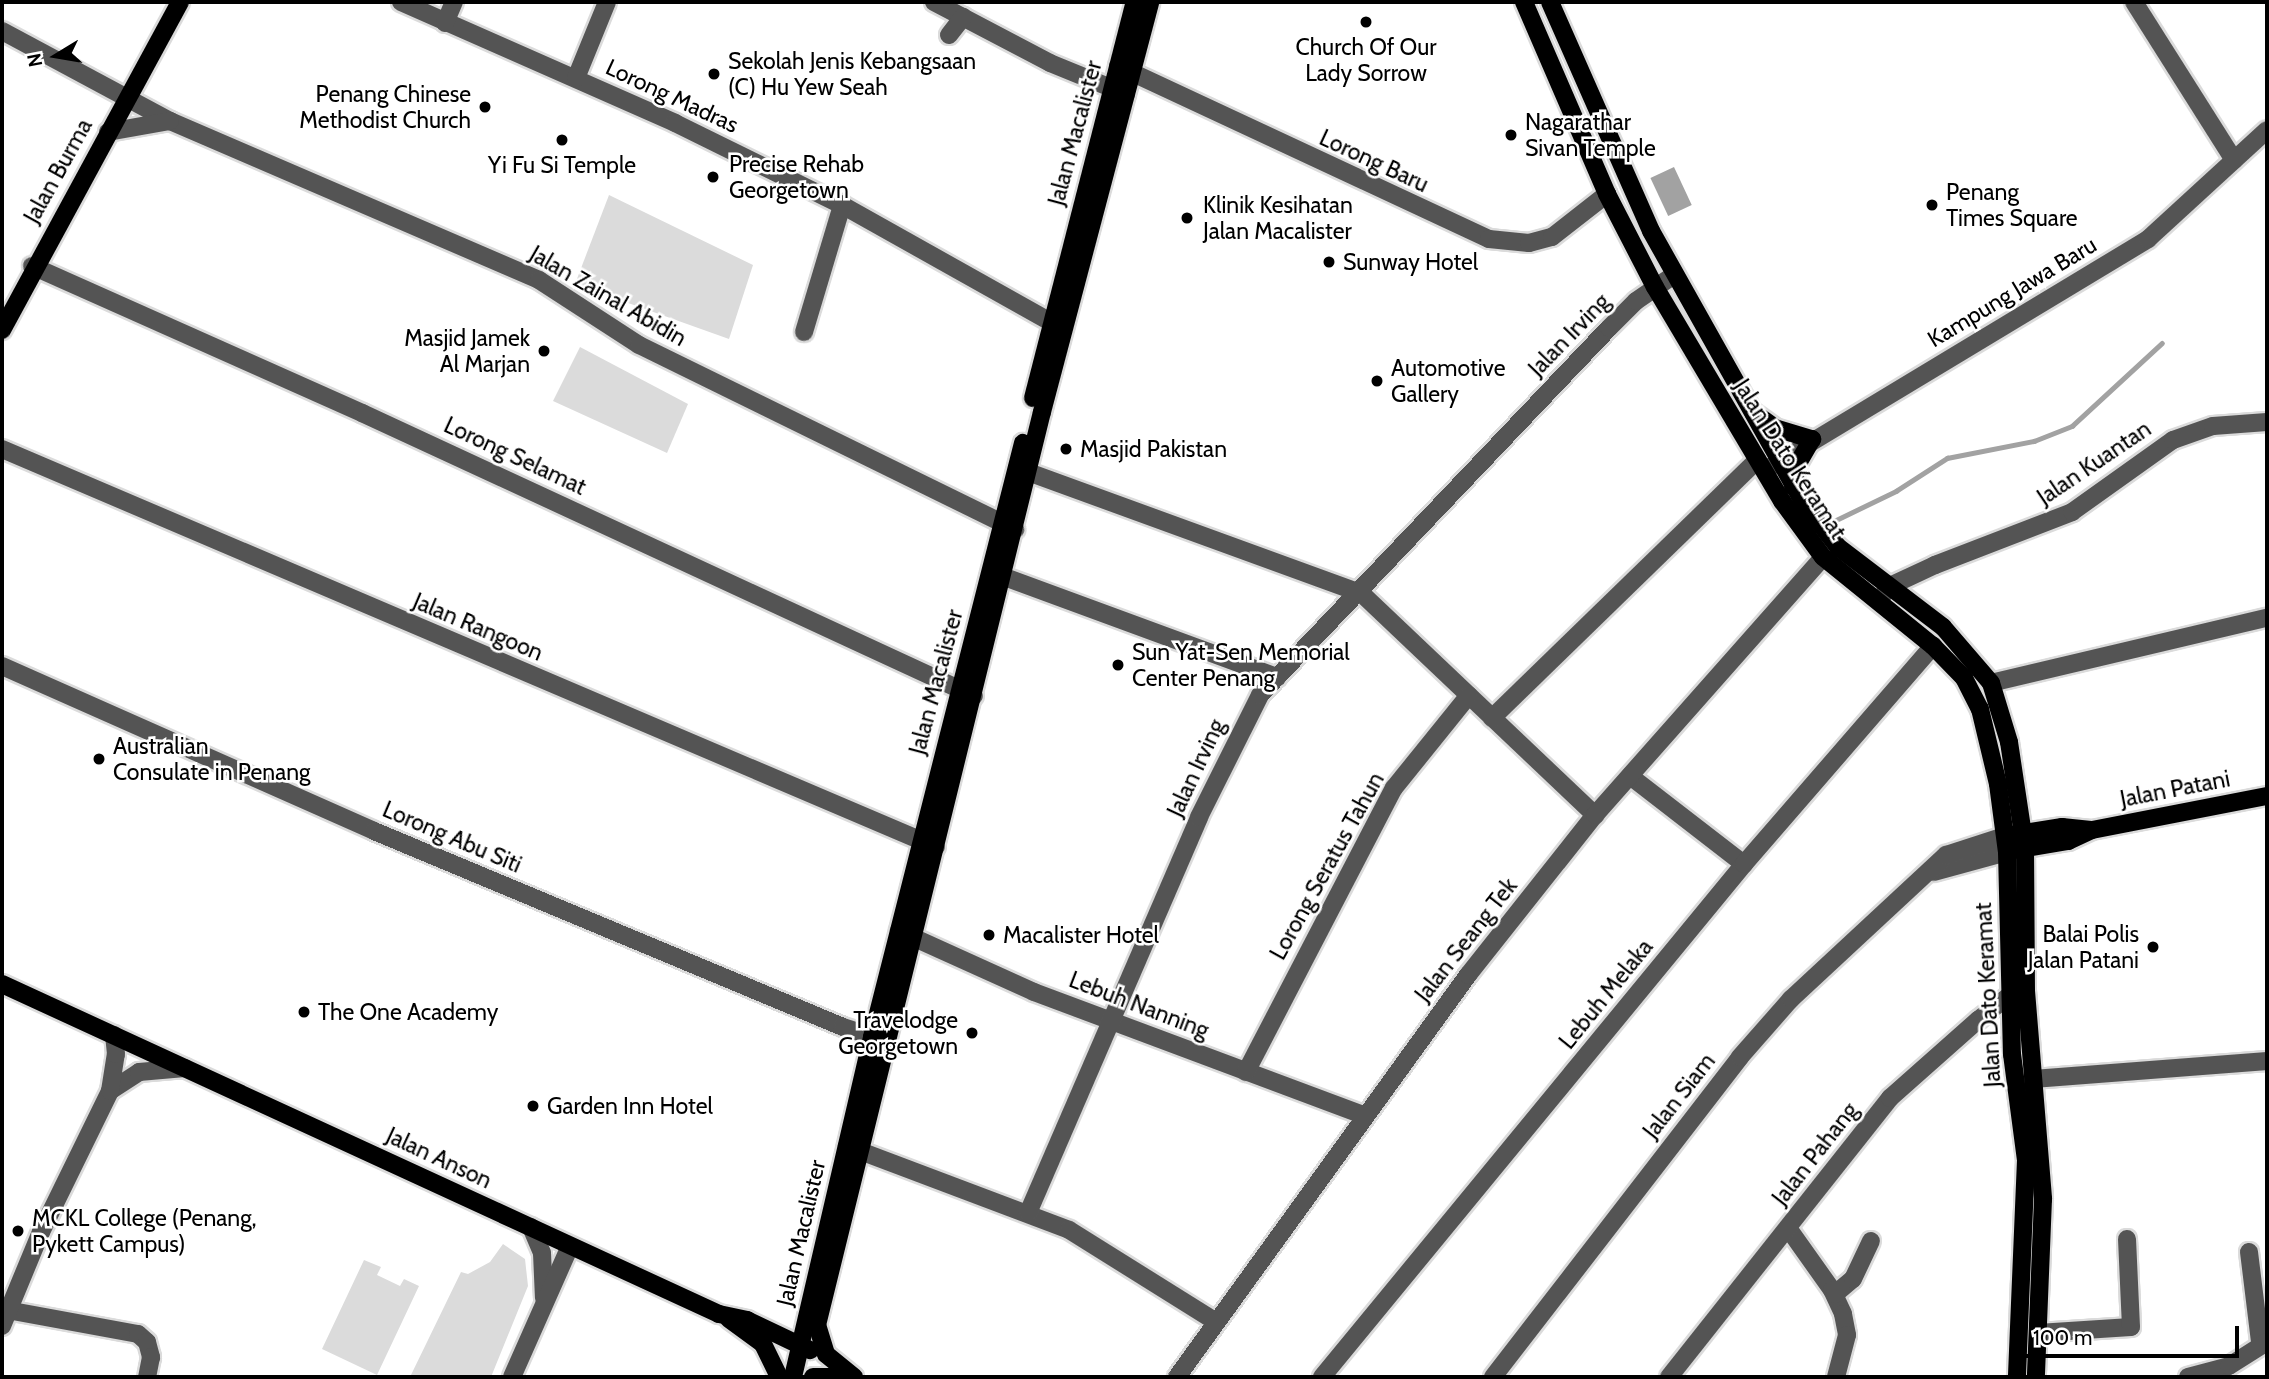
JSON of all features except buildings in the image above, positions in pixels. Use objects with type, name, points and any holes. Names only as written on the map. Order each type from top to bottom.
[{"type":"main road","name":"Jalan Burma","points":[[2,330],[32,267],[180,2]]},
{"type":"main road","name":"Jalan Macalister","points":[[1125,70],[1135,2]]},
{"type":"main road","name":"Jalan Macalister","points":[[793,1377],[854,1149],[928,844],[998,575],[1008,521],[1057,326],[1125,70],[1150,2]]},
{"type":"main road","name":"Jalan Dato Keramat","points":[[1524,2],[1607,194],[1655,287],[1823,557],[1943,627],[1992,683],[2009,742],[2015,842],[2019,1100],[2026,1160],[2017,1377]]},
{"type":"main road","name":"Jalan Dato Keramat","points":[[1550,2],[1624,175],[1674,275],[1745,406],[1766,464],[1793,486],[1838,547],[1964,678],[1980,709],[2015,842]]},
{"type":"main road","points":[[1745,406],[1775,428],[1812,439],[1798,463],[1793,486]]},
{"type":"main road","name":"Jalan Patani","points":[[2015,842],[2063,827],[2092,830],[2267,796]]},
{"type":"main road","name":"Jalan Anson","points":[[2,984],[729,1319],[747,1320],[800,1344],[854,1377]]},
{"type":"main road","name":"Jalan Dato Keramat","points":[[2017,993],[2033,1079],[2043,1199],[2036,1377]]},
{"type":"main road","name":"Jalan Macalister","points":[[854,1149],[825,1291],[819,1341],[826,1354],[854,1377]]},
{"type":"main road","points":[[729,1319],[763,1344],[779,1377]]},
{"type":"main road","points":[[814,1377],[839,1377]]},
{"type":"street","name":"Lorong Madras","points":[[401,2],[576,78],[842,205],[1057,326]]},
{"type":"street","points":[[445,23],[454,2]]},
{"type":"street","points":[[576,78],[607,2]]},
{"type":"street","points":[[934,2],[1119,92]]},
{"type":"street","points":[[2134,2],[2234,160]]},
{"type":"street","points":[[949,35],[963,17]]},
{"type":"street","name":"Jalan Zainal Abidin","points":[[2,31],[170,121],[539,281],[639,345],[978,510],[1008,521]]},
{"type":"street","name":"Lorong Baru","points":[[1125,70],[1489,239],[1529,243],[1552,237],[1607,194]]},
{"type":"street","points":[[108,132],[170,121]]},
{"type":"street","name":"Kampung Jawa Baru","points":[[1492,718],[1766,464],[2148,239],[2267,130]]},
{"type":"street","points":[[2209,183],[2219,136]]},
{"type":"street","points":[[804,331],[842,205]]},
{"type":"street","name":"Lorong Selamat","points":[[32,267],[362,413],[966,693]]},
{"type":"street","name":"Jalan Irving","points":[[1028,1213],[1244,722],[1277,677],[1361,593],[1609,328],[1655,287],[1674,275]]},
{"type":"street","name":"Jalan Kuantan","points":[[1885,593],[1961,553],[2048,524],[2121,479],[2173,440],[2213,426],[2267,422]]},
{"type":"street","name":"Jalan Rangoon","points":[[2,449],[928,844]]},
{"type":"street","points":[[1023,469],[1361,593],[1595,815]]},
{"type":"street","name":"Jalan Seang Tek","points":[[1177,1377],[1365,1116],[1595,815],[1823,557]]},
{"type":"street","points":[[998,575],[1277,677]]},
{"type":"street","points":[[1992,683],[2267,618]]},
{"type":"street","name":"Lebuh Melaka","points":[[1322,1377],[1744,864],[1933,646]]},
{"type":"street","name":"Lorong Abu Siti","points":[[2,666],[373,831],[881,1039]]},
{"type":"street","name":"Lorong Seratus Tahun","points":[[1246,1072],[1394,788],[1469,695]]},
{"type":"street","points":[[1630,776],[1744,864]]},
{"type":"street","name":"Jalan Siam","points":[[1493,1377],[1740,1057],[1873,919],[1934,872],[1959,848],[2015,842]]},
{"type":"street","name":"Lebuh Nanning","points":[[907,934],[1112,1021],[1365,1116]]},
{"type":"street","name":"Jalan Pahang","points":[[1669,1377],[1889,1098],[2017,993]]},
{"type":"street","points":[[114,1035],[116,1054],[110,1091],[4,1318],[138,1334],[147,1342],[151,1357],[147,1377]]},
{"type":"street","points":[[2019,1100],[2033,1079],[2267,1061]]},
{"type":"street","points":[[110,1091],[139,1072],[185,1068]]},
{"type":"street","points":[[854,1149],[1028,1213],[1085,1238],[1111,1260],[1216,1322]]},
{"type":"street","points":[[531,1227],[542,1253],[544,1298]]},
{"type":"street","points":[[1788,1228],[1835,1294],[1847,1335],[1836,1377]]},
{"type":"street","points":[[2038,1333],[2131,1327],[2127,1239]]},
{"type":"street","points":[[1835,1294],[1853,1279],[1871,1241]]},
{"type":"street","points":[[512,1377],[544,1298],[556,1285],[570,1245]]},
{"type":"street","points":[[2188,1377],[2229,1366],[2255,1351],[2264,1342],[2249,1252]]},
{"type":"shaded area","points":[[1674,167],[1692,205],[1668,216],[1650,178]]},
{"type":"shaded area","points":[[609,195],[753,265],[729,339],[575,284]]},
{"type":"shaded area","points":[[580,347],[688,404],[667,453],[553,401]]},
{"type":"shaded area","points":[[503,1244],[525,1259],[528,1286],[491,1377],[410,1377],[461,1272],[468,1274],[490,1262]]},
{"type":"shaded area","points":[[364,1260],[381,1267],[377,1275],[400,1286],[404,1279],[419,1286],[377,1375],[322,1349]]},
{"type":"waterway","points":[[1834,521],[1896,491],[1947,458],[2034,441],[2072,426],[2162,343]]},
{"type":"place","name":"Church Of Our Lady Sorrow","points":[[1366,22]]},
{"type":"place","name":"Sekolah Jenis Kebangsaan (C) Hu Yew Seah","points":[[714,74]]},
{"type":"place","name":"Penang Chinese Methodist Church","points":[[485,107]]},
{"type":"place","name":"Nagarathar Sivan Temple","points":[[1511,135]]},
{"type":"place","name":"Yi Fu Si Temple","points":[[562,140]]},
{"type":"place","name":"Precise Rehab Georgetown","points":[[713,177]]},
{"type":"place","name":"Penang Times Square","points":[[1932,205]]},
{"type":"place","name":"Klinik Kesihatan Jalan Macalister","points":[[1187,218]]},
{"type":"place","name":"Sunway Hotel","points":[[1329,262]]},
{"type":"place","name":"Masjid Jamek Al Marjan","points":[[544,351]]},
{"type":"place","name":"Automotive Gallery","points":[[1377,381]]},
{"type":"place","name":"Masjid Pakistan","points":[[1066,449]]},
{"type":"place","name":"Sun Yat-Sen Memorial Center Penang","points":[[1118,665]]},
{"type":"place","name":"Australian Consulate in Penang","points":[[99,759]]},
{"type":"place","name":"Macalister Hotel","points":[[989,935]]},
{"type":"place","name":"Balai Polis Jalan Patani","points":[[2153,947]]},
{"type":"place","name":"The One Academy","points":[[304,1012]]},
{"type":"place","name":"Travelodge Georgetown","points":[[972,1033]]},
{"type":"place","name":"Garden Inn Hotel","points":[[533,1106]]},
{"type":"place","name":"MCKL College (Penang, Pykett Campus)","points":[[18,1231]]}]
